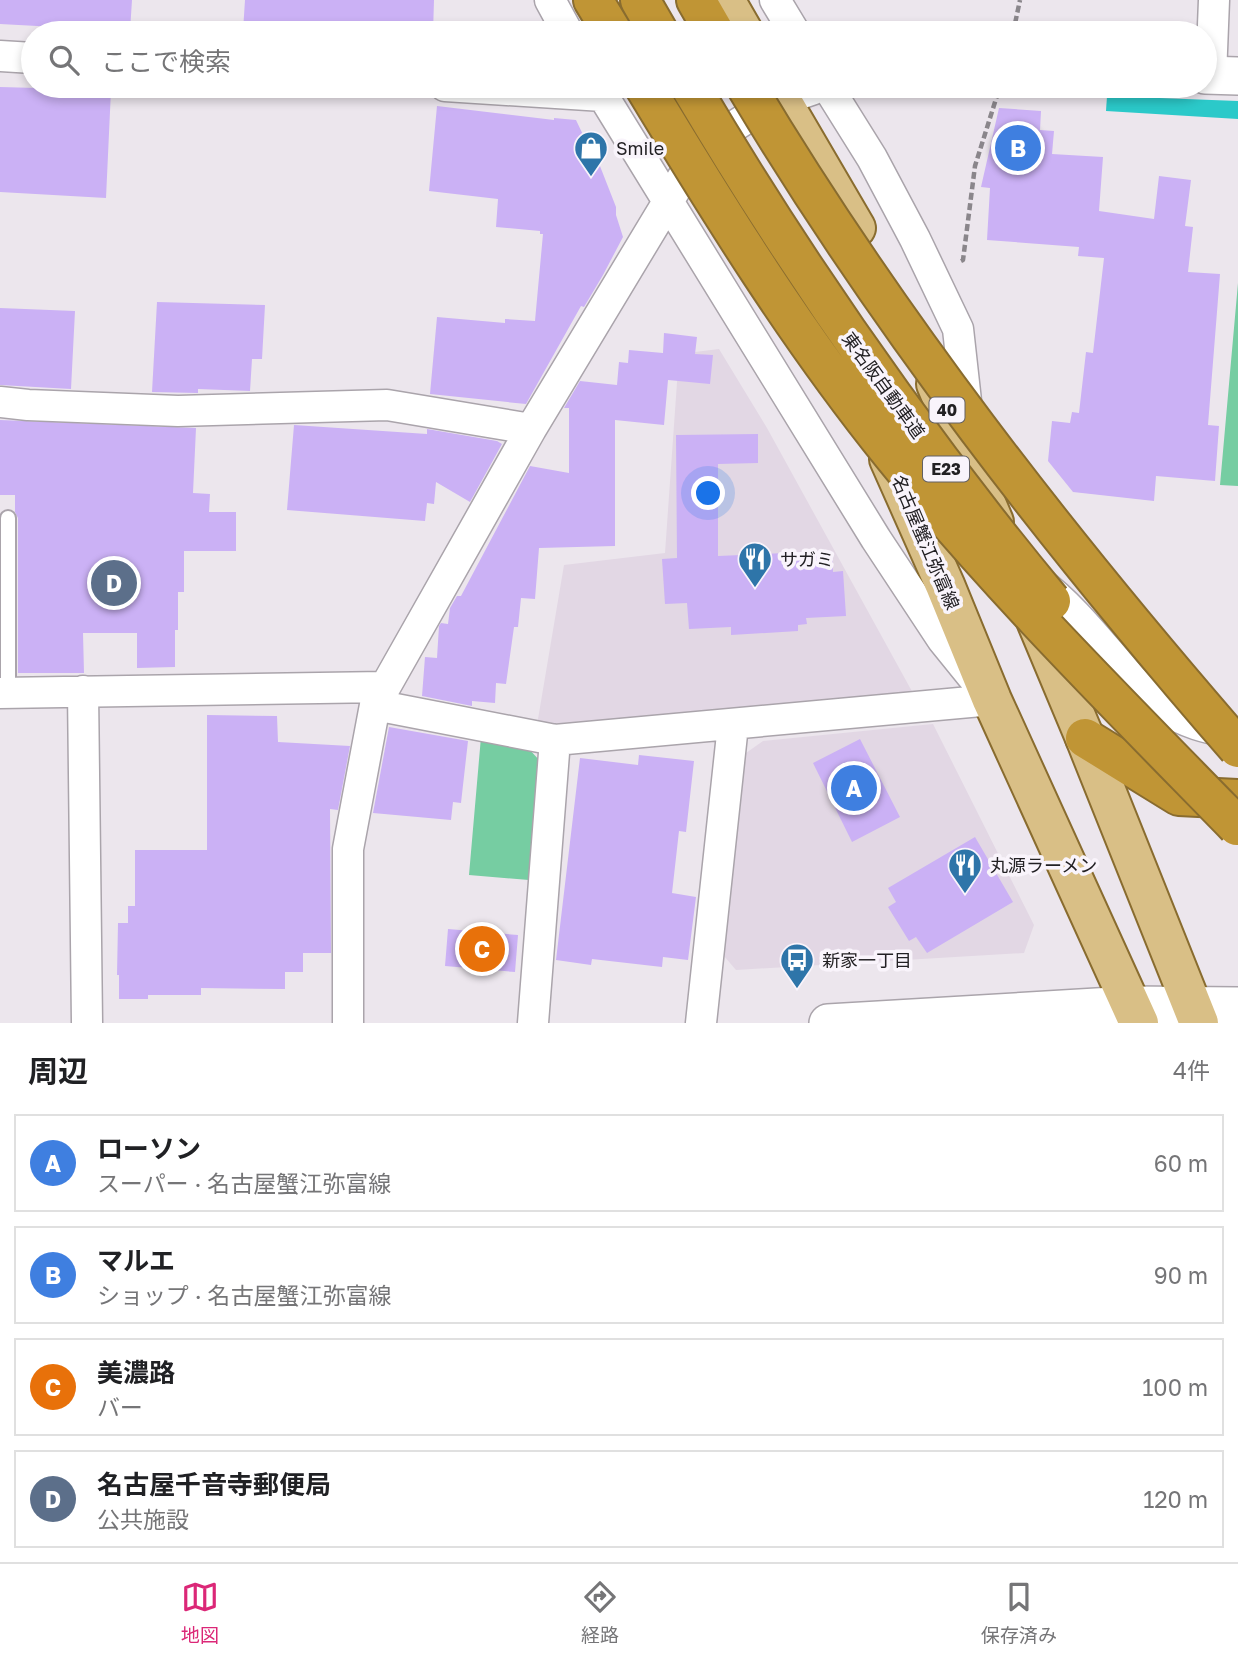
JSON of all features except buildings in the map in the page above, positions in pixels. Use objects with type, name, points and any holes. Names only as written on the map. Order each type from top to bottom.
[{"type":"highway","points":[[593,0],[606,21]]},
{"type":"highway","points":[[640,0],[652,21]]},
{"type":"highway","points":[[696,0],[708,21]]},
{"type":"highway","points":[[652,98],[749,253],[818,356],[891,453],[974,552],[1047,633],[1238,827]]},
{"type":"highway","name":"東名阪自動車道","points":[[698,98],[850,338],[930,449],[1238,827]]},
{"type":"highway","name":"E23","points":[[781,98],[820,205],[975,424],[1167,667],[1238,748]]},
{"type":"highway","points":[[1085,738],[1179,796],[1238,799]]},
{"type":"main road","points":[[615,0],[627,21]]},
{"type":"main road","points":[[725,0],[737,21]]},
{"type":"main road","name":"名古屋蟹江弥富線","points":[[672,98],[802,302],[857,397],[895,470],[992,701],[1134,1014]]},
{"type":"main road","name":"40","points":[[783,98],[875,261],[928,364],[1085,738],[1194,1014]]},
{"type":"street","points":[[550,0],[561,21]]},
{"type":"street","points":[[775,0],[788,21]]},
{"type":"street","points":[[1214,0],[1215,21]]},
{"type":"street","points":[[0,56],[21,57]]},
{"type":"street","points":[[1217,57],[1218,76]]},
{"type":"street","points":[[604,98],[876,539],[942,639],[992,701]]},
{"type":"street","points":[[348,1023],[348,849],[379,696],[531,429],[701,147],[766,98]]},
{"type":"street","points":[[834,98],[872,158],[934,277],[958,330],[972,468]]},
{"type":"street","points":[[0,402],[178,411],[387,405],[531,429]]},
{"type":"street","points":[[1010,560],[1054,593],[1137,684],[1163,708],[1194,725],[1238,734]]},
{"type":"street","points":[[4,693],[83,691],[379,696],[555,740],[992,701]]},
{"type":"street","points":[[83,691],[87,1023]]},
{"type":"street","points":[[701,1023],[733,724]]},
{"type":"street","points":[[533,1023],[555,740]]},
{"type":"street","points":[[828,1023],[1194,1014],[1238,1006]]},
{"type":"lane","points":[[4,693],[8,518]]},
{"type":"path","points":[[1016,21],[1020,0]]},
{"type":"path","points":[[934,277],[963,260],[975,166],[996,98]]},
{"type":"shaded area","points":[[719,349],[767,428],[914,695],[537,725],[564,565],[665,553],[679,354]]},
{"type":"shaded area","points":[[933,724],[1034,925],[1024,953],[736,970],[724,956],[746,753],[763,741]]},
{"type":"green space","points":[[1238,283],[1238,486],[1220,485]]},
{"type":"green space","points":[[481,737],[529,749],[540,761],[529,880],[469,875]]},
{"type":"water","points":[[1107,98],[1238,101],[1238,119],[1106,111]]},
{"type":"place","name":"マルエ","points":[[1018,148]]},
{"type":"place","name":"Smile","points":[[591,178]]},
{"type":"place","name":"名古屋千音寺郵便局","points":[[114,583]]},
{"type":"place","name":"サガミ","points":[[755,589]]},
{"type":"place","name":"ローソン","points":[[854,788]]},
{"type":"place","name":"丸源ラーメン","points":[[965,895]]},
{"type":"place","name":"美濃路","points":[[482,949]]},
{"type":"place","name":"新家一丁目","points":[[797,990]]}]
